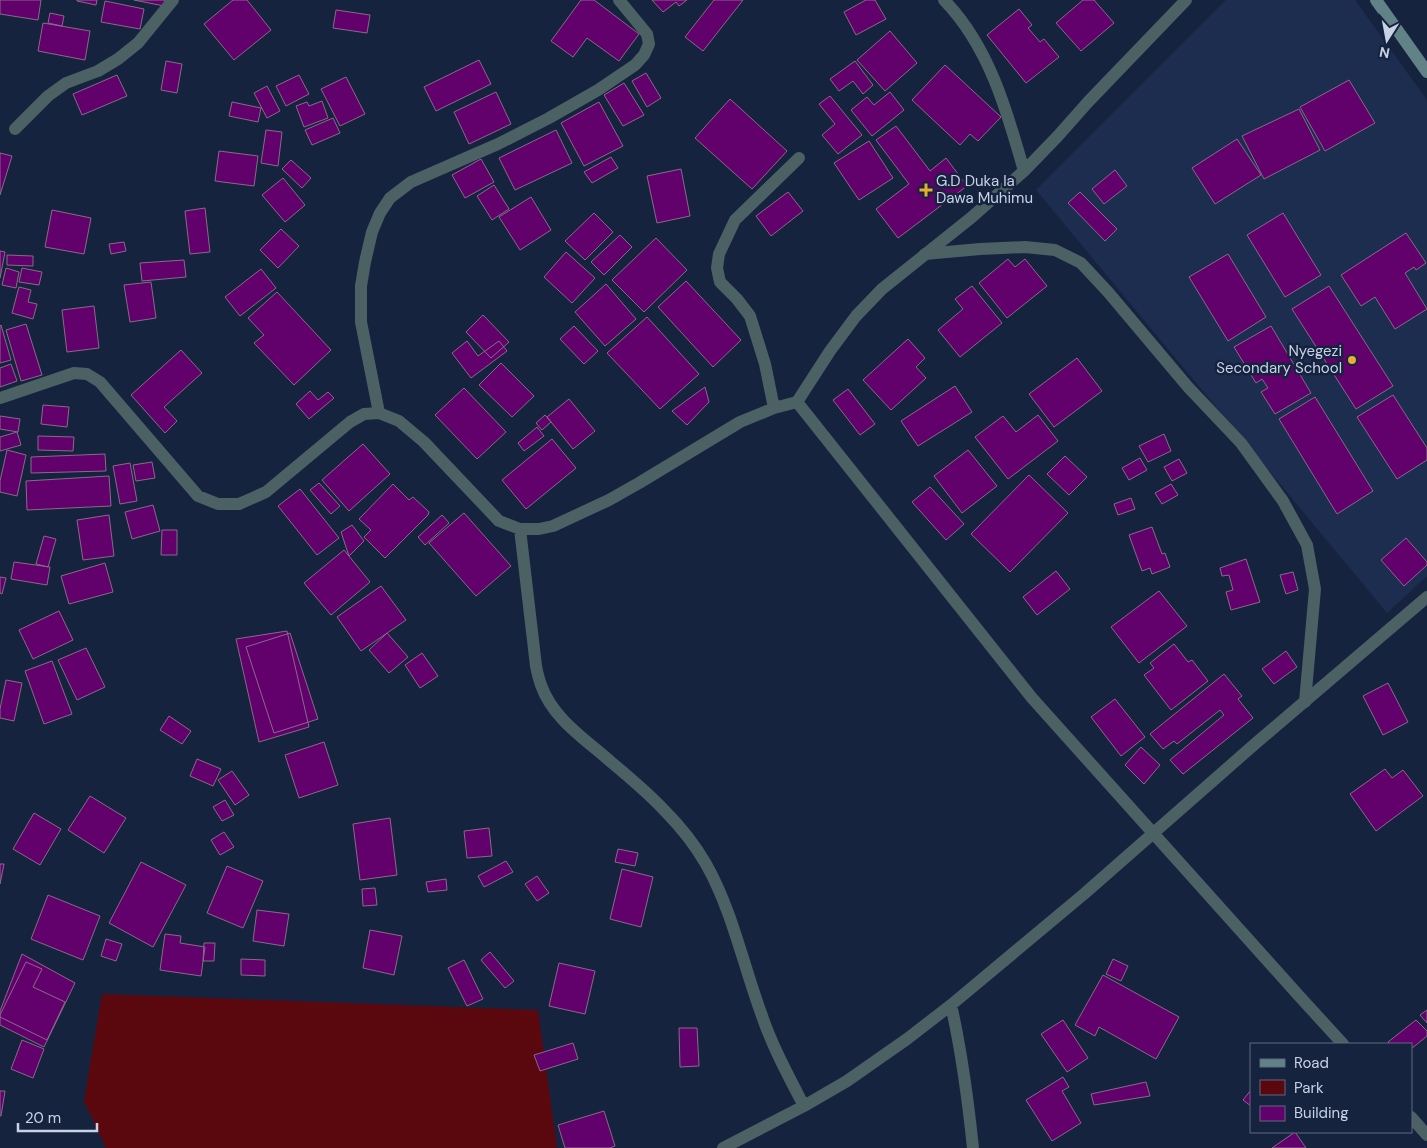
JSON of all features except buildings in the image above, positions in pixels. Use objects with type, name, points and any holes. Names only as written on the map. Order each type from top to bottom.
[{"type":"street","points":[[15,129],[48,96],[66,83],[98,71],[118,59],[138,43],[173,0]]},
{"type":"street","points":[[379,413],[360,322],[361,286],[365,262],[372,232],[380,213],[390,198],[411,182],[498,144],[549,118],[598,90],[635,65],[644,55],[649,44],[647,34],[619,0]]},
{"type":"street","points":[[944,0],[958,14],[972,35],[987,64],[1010,123],[1024,171]]},
{"type":"street","points":[[0,398],[74,373],[87,374],[100,382],[198,496],[218,504],[239,504],[266,492],[350,422],[364,414],[379,413],[399,421],[424,442],[499,521],[520,529],[538,529],[553,526],[583,513],[639,483],[740,422],[774,408],[797,402],[830,351],[856,316],[882,289],[972,217],[1024,171],[1186,0]]},
{"type":"street","points":[[1376,0],[1427,72]]},
{"type":"street","points":[[774,408],[765,364],[750,316],[720,282],[717,268],[719,254],[735,220],[799,158]]},
{"type":"street","points":[[925,254],[1025,247],[1055,250],[1081,263],[1121,307],[1188,387],[1241,443],[1283,501],[1307,545],[1315,589],[1305,702]]},
{"type":"street","points":[[797,402],[1032,698],[1300,998],[1343,1043]]},
{"type":"street","points":[[520,529],[536,666],[541,685],[549,702],[572,730],[664,810],[689,839],[706,864],[718,888],[728,915],[774,1050],[804,1106]]},
{"type":"street","points":[[723,1148],[804,1106],[847,1081],[952,1005],[1084,894],[1427,597]]},
{"type":"street","points":[[952,1005],[968,1097],[973,1148]]},
{"type":"street","points":[[1412,1118],[1427,1134]]},
{"type":"shaded area","points":[[1226,0],[1355,0],[1427,100],[1427,576],[1387,613],[1036,190]]},
{"type":"green space","points":[[102,994],[538,1010],[557,1148],[106,1148],[84,1101]]},
{"type":"place","name":"G.D Duka la Dawa Muhimu","points":[[926,190]]},
{"type":"place","name":"Nyegezi Secondary School","points":[[1352,360]]}]
